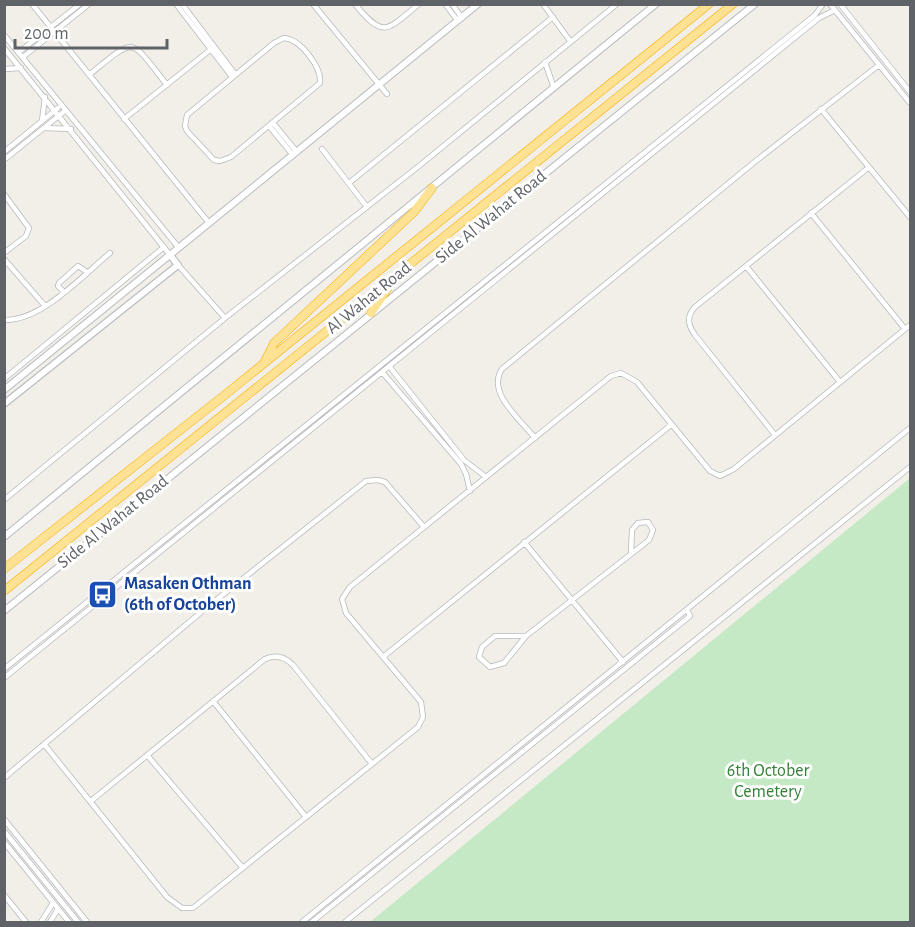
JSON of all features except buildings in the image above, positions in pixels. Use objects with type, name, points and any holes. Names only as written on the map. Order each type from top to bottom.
[{"type":"highway","name":"Al Wahat Road","points":[[4,569],[114,484],[709,4]]},
{"type":"highway","name":"Al Wahat Road","points":[[4,591],[733,4]]},
{"type":"highway","points":[[263,364],[274,343],[414,212],[432,188]]},
{"type":"highway","points":[[371,313],[398,274]]},
{"type":"highway","points":[[114,484],[118,493],[125,495]]},
{"type":"street","points":[[32,4],[209,223]]},
{"type":"street","points":[[23,57],[80,4]]},
{"type":"street","points":[[19,52],[89,4]]},
{"type":"street","points":[[176,4],[233,76]]},
{"type":"street","points":[[182,4],[192,24],[210,50],[233,76]]},
{"type":"street","points":[[313,4],[387,94]]},
{"type":"street","points":[[354,4],[371,23],[386,28],[419,4]]},
{"type":"street","points":[[445,4],[460,19]]},
{"type":"street","points":[[452,4],[460,19]]},
{"type":"street","points":[[4,390],[478,4]]},
{"type":"street","points":[[543,4],[570,41]]},
{"type":"street","points":[[4,500],[225,318],[367,207],[617,4]]},
{"type":"street","points":[[4,537],[656,4]]},
{"type":"street","name":"Side Al Wahat Road","points":[[4,611],[754,4]]},
{"type":"street","points":[[4,669],[815,15],[823,4]]},
{"type":"street","points":[[830,4],[910,103]]},
{"type":"street","points":[[840,4],[910,92]]},
{"type":"street","points":[[4,678],[819,18],[835,10]]},
{"type":"street","points":[[348,183],[553,17]]},
{"type":"street","points":[[852,31],[858,27]]},
{"type":"street","points":[[4,35],[179,248]]},
{"type":"street","points":[[284,38],[296,42],[311,59],[320,73],[320,82],[271,125],[231,157],[220,161],[209,157],[185,126],[187,115],[233,76],[284,38]]},
{"type":"street","points":[[89,75],[128,46],[140,51],[167,85]]},
{"type":"street","points":[[4,48],[178,265],[225,318]]},
{"type":"street","points":[[124,119],[210,50]]},
{"type":"street","points":[[545,62],[554,88]]},
{"type":"street","points":[[753,64],[757,69]]},
{"type":"street","points":[[535,438],[499,393],[497,378],[502,369],[821,109],[879,65]]},
{"type":"street","points":[[4,69],[21,68]]},
{"type":"street","points":[[900,90],[905,85]]},
{"type":"street","points":[[41,122],[45,97]]},
{"type":"street","points":[[4,153],[62,105]]},
{"type":"street","points":[[821,109],[910,217]]},
{"type":"street","points":[[4,160],[66,110]]},
{"type":"street","points":[[271,125],[295,153]]},
{"type":"street","points":[[45,128],[71,129]]},
{"type":"street","points":[[322,149],[367,207]]},
{"type":"street","points":[[623,168],[627,174]]},
{"type":"street","points":[[775,435],[689,326],[689,315],[695,307],[868,168]]},
{"type":"street","points":[[4,194],[28,228],[26,236],[4,253]]},
{"type":"street","points":[[811,213],[905,329]]},
{"type":"street","points":[[4,379],[164,246]]},
{"type":"street","points":[[4,320],[24,318],[45,306],[110,253]]},
{"type":"street","points":[[4,259],[45,306]]},
{"type":"street","points":[[4,405],[178,265]]},
{"type":"street","points":[[63,291],[58,284],[78,266],[87,272]]},
{"type":"street","points":[[746,266],[840,382]]},
{"type":"street","points":[[44,744],[167,897],[177,906],[188,909],[199,905],[418,727],[423,717],[421,702],[346,613],[342,603],[350,587],[610,376],[621,373],[637,382],[710,471],[717,476],[727,473],[910,325]]},
{"type":"street","points":[[389,366],[464,460],[486,477]]},
{"type":"street","points":[[382,372],[461,464],[470,490]]},
{"type":"street","points":[[383,657],[671,425]]},
{"type":"street","points":[[312,922],[540,738],[910,428]]},
{"type":"street","points":[[301,429],[306,434]]},
{"type":"street","points":[[892,443],[895,448]]},
{"type":"street","points":[[345,922],[910,467]]},
{"type":"street","points":[[4,778],[199,614],[366,481],[385,482],[424,527]]},
{"type":"street","points":[[217,496],[221,502]]},
{"type":"street","points":[[526,636],[495,636],[479,652],[482,662],[490,667],[500,665],[526,636],[652,537],[653,530],[648,522],[638,523],[632,530],[631,552]]},
{"type":"street","points":[[524,542],[623,662]]},
{"type":"street","points":[[302,922],[623,662],[689,613]]},
{"type":"street","points":[[23,654],[27,659]]},
{"type":"street","points":[[91,801],[265,659],[281,657],[293,665],[372,764]]},
{"type":"street","points":[[213,701],[306,817]]},
{"type":"street","points":[[536,732],[540,738]]},
{"type":"street","points":[[147,755],[243,868]]},
{"type":"street","points":[[4,819],[87,922]]},
{"type":"street","points":[[12,828],[5,832],[78,922]]},
{"type":"street","points":[[4,842],[69,922]]},
{"type":"street","points":[[4,895],[26,922]]},
{"type":"street","points":[[41,922],[53,903]]},
{"type":"street","points":[[50,922],[58,909]]},
{"type":"green space","name":"6th October Cemetery","points":[[910,478],[910,922],[370,922]]},
{"type":"place","name":"Masaken Othman (6th of October)","points":[[103,594]]}]
